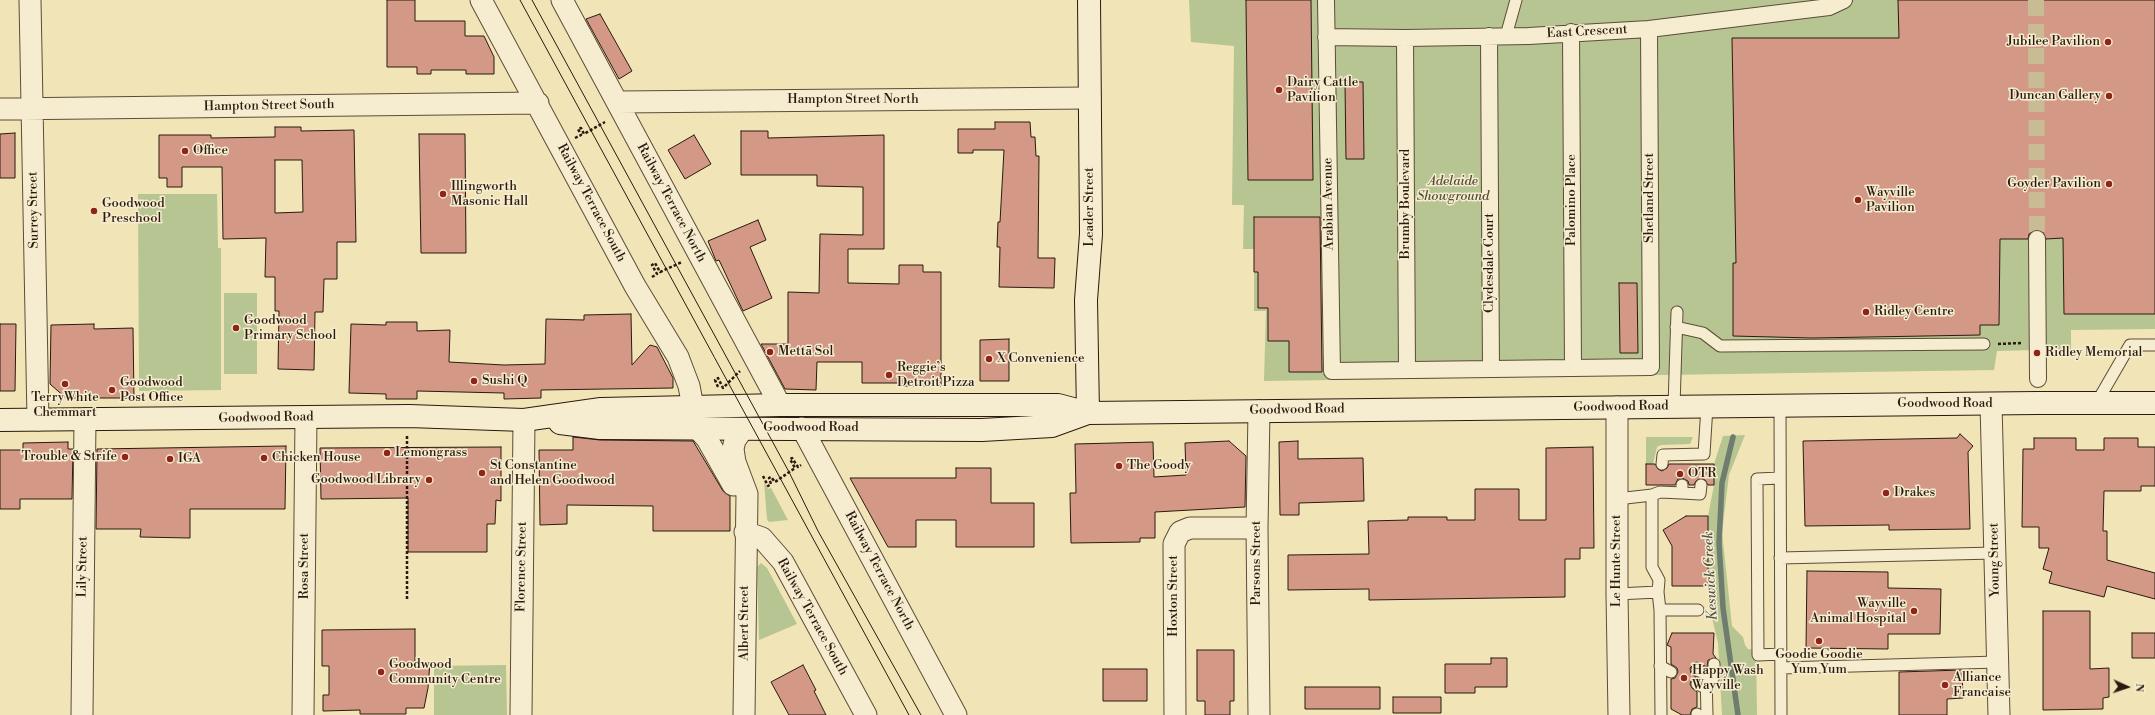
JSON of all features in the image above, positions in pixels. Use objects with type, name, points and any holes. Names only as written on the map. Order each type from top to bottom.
[{"type":"main road","name":"Leader Street","points":[[1088,413],[1086,300],[1091,234],[1089,0]]},
{"type":"main road","name":"Goodwood Road","points":[[528,420],[601,409],[780,405],[1058,404],[1088,413],[1774,405],[2097,402],[2155,403]]},
{"type":"main road","name":"Goodwood Road","points":[[0,420],[407,416],[528,420],[600,428],[1028,429],[1052,426],[1088,413]]},
{"type":"street","name":"Surrey Street","points":[[30,0],[38,420]]},
{"type":"street","name":"Railway Terrace South","points":[[481,0],[538,103],[635,286],[678,357],[689,386],[693,407]]},
{"type":"street","name":"Railway Terrace North","points":[[562,0],[620,107],[689,260],[756,362],[780,405]]},
{"type":"street","name":"Arabian Avenue","points":[[1326,0],[1332,371],[1407,370]]},
{"type":"street","name":"East Crescent","points":[[1326,37],[1405,38],[1506,36],[1649,29],[1829,7],[1844,0]]},
{"type":"street","name":"Shetland Street","points":[[1573,368],[1651,367],[1649,29]]},
{"type":"street","name":"Palomino Place","points":[[1571,32],[1573,368]]},
{"type":"street","name":"Clydesdale Court","points":[[1489,36],[1491,369]]},
{"type":"street","name":"Brumby Boulevard","points":[[1405,38],[1407,370]]},
{"type":"street","name":"Hampton Street North","points":[[620,107],[1090,98]]},
{"type":"street","name":"Hampton Street South","points":[[0,109],[538,103]]},
{"type":"street","points":[[2037,239],[2038,379]]},
{"type":"street","points":[[737,407],[749,399],[758,388],[759,381],[756,362]]},
{"type":"street","points":[[1407,370],[1573,368]]},
{"type":"street","name":"Young Street","points":[[1991,404],[1999,715]]},
{"type":"street","name":"Le Hunte Street","points":[[1617,407],[1617,594],[1619,715]]},
{"type":"street","name":"Parsons Street","points":[[1259,715],[1257,528],[1260,411]]},
{"type":"street","name":"Rosa Street","points":[[304,715],[306,417]]},
{"type":"street","name":"Lily Street","points":[[82,715],[85,419]]},
{"type":"street","name":"Florence Street","points":[[521,715],[528,420]]},
{"type":"street","name":"Railway Terrace North","points":[[802,428],[956,715]]},
{"type":"street","name":"Albert Street","points":[[698,429],[710,443],[734,486],[745,532]]},
{"type":"street","name":"Albert Street","points":[[743,429],[735,440],[733,449],[735,462],[747,494],[745,532],[744,715]]},
{"type":"street","name":"Hoxton Street","points":[[1175,715],[1174,544],[1180,532],[1190,528],[1257,528]]},
{"type":"street","name":"Railway Terrace South","points":[[745,532],[762,538],[775,550],[783,562],[866,715]]},
{"type":"lane","points":[[1506,36],[1516,0]]},
{"type":"lane","points":[[1674,406],[1677,312]]},
{"type":"lane","points":[[1676,327],[1703,333],[1720,346],[1984,344]]},
{"type":"lane","points":[[2097,402],[2130,345],[2155,345]]},
{"type":"lane","points":[[1774,405],[1780,478],[1781,715]]},
{"type":"lane","points":[[1662,464],[1662,455],[1683,459],[1703,459],[1707,406]]},
{"type":"lane","points":[[1780,478],[1756,479],[1758,655],[1781,654]]},
{"type":"lane","points":[[1617,499],[1658,491],[1682,489],[1700,494],[1701,485]]},
{"type":"lane","points":[[1658,491],[1652,567],[1659,580],[1660,681],[1666,700],[1661,715]]},
{"type":"lane","points":[[1780,558],[1995,553]]},
{"type":"lane","points":[[1617,594],[1658,592]]},
{"type":"lane","points":[[1660,610],[1698,610]]},
{"type":"lane","points":[[1659,632],[1669,638]]},
{"type":"lane","points":[[1660,652],[1671,658]]},
{"type":"lane","points":[[1781,668],[1998,662]]},
{"type":"lane","points":[[1702,686],[1714,677],[1714,664]]},
{"type":"lane","points":[[1660,666],[1671,672]]},
{"type":"lane","points":[[1697,670],[1706,674],[1702,686],[1701,715]]},
{"type":"lane","points":[[1660,681],[1671,686]]},
{"type":"path","points":[[560,146],[581,135],[578,129],[581,128],[584,134],[605,122],[609,128],[612,126],[609,120],[620,107]]},
{"type":"path","points":[[635,286],[657,274],[652,265],[655,263],[660,272],[681,261],[689,260]]},
{"type":"path","points":[[1984,344],[2037,343]]},
{"type":"path","points":[[713,391],[719,389],[715,380],[718,378],[723,388],[741,370],[744,376],[748,374],[745,368],[756,362]]},
{"type":"path","points":[[407,416],[407,601]]},
{"type":"path","points":[[759,470],[768,486],[771,484],[768,478],[771,477],[774,482],[795,468],[790,459],[792,458],[798,467],[802,464],[799,457]]},
{"type":"green space","name":"Adelaide Showground","points":[[1189,0],[2155,0],[2155,329],[2071,330],[2071,349],[1997,351],[1994,370],[1264,381],[1266,311],[1254,311],[1254,249],[1243,249],[1244,205],[1232,205],[1234,46],[1191,42]]},
{"type":"green space","points":[[138,194],[217,194],[218,248],[221,248],[221,390],[139,391]]},
{"type":"green space","points":[[224,293],[257,293],[257,374],[224,374]]},
{"type":"green space","points":[[1745,435],[1729,475],[1722,532],[1732,626],[1743,637],[1745,645],[1748,649],[1756,650],[1757,715],[1722,715],[1718,643],[1708,601],[1708,516],[1714,485],[1714,464],[1723,436]]},
{"type":"green space","points":[[1646,437],[1693,437],[1690,444],[1661,445],[1657,447],[1653,464],[1646,464]]},
{"type":"green space","points":[[764,482],[768,489],[771,488],[788,520],[769,522],[767,519]]},
{"type":"green space","points":[[761,563],[767,568],[797,624],[759,640],[757,567]]},
{"type":"green space","points":[[506,665],[507,715],[434,715],[434,666]]},
{"type":"building","points":[[387,0],[415,0],[415,21],[465,21],[465,36],[484,36],[494,57],[494,74],[466,74],[466,70],[431,70],[431,74],[417,74],[417,67],[387,67]]},
{"type":"building","name":"Dairy Cattle Pavilion","points":[[1246,0],[1311,0],[1313,180],[1248,180]]},
{"type":"building","points":[[1898,0],[2155,0],[2155,314],[2064,314],[2063,238],[2046,239],[2042,231],[2037,230],[2029,234],[2028,239],[2000,239],[1999,325],[1980,325],[1980,335],[1813,338],[1733,336],[1733,263],[1736,263],[1732,38],[1899,38]]},
{"type":"building","points":[[600,14],[632,71],[619,79],[586,19]]},
{"type":"building","points":[[1345,82],[1363,82],[1364,159],[1346,159]]},
{"type":"building","points":[[995,122],[1030,122],[1031,137],[1035,137],[1036,156],[1039,156],[1038,258],[1055,258],[1054,288],[999,287],[1000,247],[997,247],[1004,150],[973,150],[973,153],[958,153],[958,129],[995,129]]},
{"type":"building","points":[[275,127],[301,127],[301,131],[354,130],[356,242],[337,242],[337,279],[324,279],[323,312],[315,312],[314,370],[278,369],[279,311],[275,311],[275,277],[265,277],[266,238],[223,239],[222,167],[182,167],[182,187],[167,187],[167,178],[159,178],[159,135],[211,135],[211,138],[275,137]],"holes":[[[275,160],[302,160],[303,212],[275,213]]]},
{"type":"building","points":[[741,131],[768,131],[768,138],[884,135],[884,249],[848,249],[848,283],[899,284],[899,265],[923,265],[923,272],[941,272],[941,386],[899,386],[899,383],[862,383],[862,362],[817,362],[816,390],[785,389],[761,344],[788,344],[788,292],[819,293],[820,234],[863,235],[863,187],[817,186],[817,175],[741,175]]},
{"type":"building","points":[[15,133],[15,178],[0,178],[0,134]]},
{"type":"building","name":"Illingworth Masonic Hall","points":[[419,134],[465,134],[466,253],[421,253]]},
{"type":"building","points":[[694,135],[711,164],[685,179],[668,150]]},
{"type":"building","points":[[1254,217],[1320,217],[1322,372],[1289,372],[1289,341],[1268,341],[1268,308],[1258,308],[1258,272],[1254,272]]},
{"type":"building","points":[[758,220],[766,240],[750,247],[772,298],[743,311],[719,260],[716,261],[708,241]]},
{"type":"building","points":[[1619,283],[1637,283],[1638,353],[1620,353]]},
{"type":"building","points":[[631,314],[632,365],[650,345],[657,347],[673,378],[673,388],[541,390],[541,398],[504,399],[504,393],[417,391],[417,399],[386,399],[386,394],[349,393],[351,324],[386,325],[386,322],[417,322],[417,331],[450,330],[449,362],[504,365],[545,364],[546,319],[584,320],[584,315]]},
{"type":"building","points":[[0,324],[16,324],[15,391],[0,391]]},
{"type":"building","points":[[94,324],[94,329],[133,328],[134,398],[66,398],[50,384],[51,325]]},
{"type":"building","points":[[1009,339],[1009,381],[980,381],[980,340]]},
{"type":"building","name":"Drakes","points":[[1960,434],[1973,446],[1968,452],[1970,529],[1889,530],[1889,525],[1805,526],[1803,441],[1957,438]]},
{"type":"building","points":[[573,437],[600,440],[693,441],[723,491],[730,496],[730,531],[653,531],[653,506],[567,505],[567,524],[540,525],[539,450],[573,450]]},
{"type":"building","points":[[2034,438],[2076,438],[2076,450],[2104,450],[2104,438],[2138,438],[2138,447],[2155,447],[2155,486],[2141,486],[2141,491],[2104,491],[2103,531],[2107,531],[2107,560],[2155,573],[2155,599],[2107,586],[2104,597],[2049,583],[2052,572],[2043,569],[2049,548],[2039,548],[2039,527],[2022,527],[2023,449],[2034,449]]},
{"type":"building","points":[[1229,441],[1246,456],[1245,507],[1155,512],[1155,538],[1140,538],[1140,542],[1071,543],[1070,493],[1076,493],[1075,444],[1153,442],[1154,477],[1186,475],[1185,443]]},
{"type":"building","points":[[1298,441],[1298,459],[1363,458],[1364,501],[1299,503],[1299,515],[1280,515],[1279,442]]},
{"type":"building","points":[[68,442],[68,449],[73,449],[72,499],[20,499],[20,509],[0,509],[0,450],[23,450],[23,443]]},
{"type":"building","points":[[286,446],[285,509],[190,509],[190,538],[140,537],[141,529],[96,529],[97,449]]},
{"type":"building","points":[[501,447],[501,501],[496,500],[495,524],[487,524],[487,552],[408,552],[408,498],[321,499],[320,448]]},
{"type":"building","points":[[1593,447],[1594,548],[1580,548],[1580,559],[1565,559],[1565,597],[1369,600],[1369,589],[1288,590],[1288,555],[1369,554],[1368,521],[1408,520],[1408,517],[1447,517],[1447,520],[1475,520],[1475,489],[1519,489],[1519,520],[1546,520],[1546,448]]},
{"type":"building","name":"OTR","points":[[1646,464],[1655,464],[1658,469],[1662,471],[1667,468],[1669,464],[1714,464],[1714,485],[1708,485],[1705,480],[1701,478],[1696,481],[1694,485],[1689,485],[1688,481],[1682,478],[1678,479],[1675,485],[1646,485]]},
{"type":"building","points":[[956,468],[991,468],[991,503],[1034,503],[1034,547],[956,547],[956,520],[916,520],[916,547],[888,547],[850,478],[956,478]]},
{"type":"building","points":[[1686,516],[1708,516],[1708,586],[1672,586],[1672,546],[1663,530]]},
{"type":"building","points":[[1807,571],[1888,572],[1888,588],[1941,589],[1940,634],[1888,634],[1888,649],[1806,648]]},
{"type":"building","points":[[2043,611],[2090,611],[2090,669],[2109,668],[2109,697],[2103,698],[2103,709],[2043,710]]},
{"type":"building","name":"Goodwood Community Centre","points":[[415,629],[415,663],[430,662],[428,688],[424,708],[406,708],[406,714],[360,714],[360,710],[323,711],[323,695],[329,695],[329,666],[322,666],[322,630]]},
{"type":"building","name":"Happy Wash Wayville","points":[[1672,633],[1714,633],[1713,654],[1716,658],[1708,660],[1707,667],[1696,662],[1690,668],[1691,674],[1696,677],[1690,684],[1697,692],[1697,707],[1692,709],[1690,715],[1682,715],[1671,709],[1671,679],[1675,678],[1678,672],[1677,668],[1671,664],[1671,647],[1667,645]]},
{"type":"building","points":[[2132,633],[2155,633],[2155,658],[2132,658]]},
{"type":"building","points":[[1197,650],[1234,650],[1234,701],[1230,701],[1230,715],[1205,715],[1205,701],[1197,701]]},
{"type":"building","points":[[1491,658],[1507,658],[1507,687],[1475,687],[1475,693],[1445,693],[1445,664],[1491,664]]},
{"type":"building","points":[[803,665],[816,690],[814,691],[826,715],[789,715],[771,682]]},
{"type":"building","points":[[1103,669],[1147,669],[1147,701],[1103,701]]},
{"type":"building","points":[[1962,670],[1963,698],[1947,699],[1947,715],[1899,715],[1899,672]]},
{"type":"building","points":[[1305,687],[1380,687],[1380,709],[1305,709]]},
{"type":"building","points":[[1393,697],[1441,697],[1441,713],[1393,713]]},
{"type":"waterway","name":"Keswick Creek","points":[[1733,437],[1722,483],[1719,543],[1723,608],[1738,715]]},
{"type":"tunnel","points":[[2036,0],[2037,239]]},
{"type":"tram line","points":[[520,0],[909,715]]},
{"type":"tram line","points":[[532,0],[789,472],[818,531],[921,715]]},
{"type":"place","name":"Jubilee Pavilion","points":[[2108,42]]},
{"type":"place","name":"Dairy Cattle Pavilion","points":[[1279,90]]},
{"type":"place","name":"Duncan Gallery","points":[[2109,96]]},
{"type":"place","name":"Office","points":[[185,151]]},
{"type":"place","name":"Goyder Pavilion","points":[[2109,184]]},
{"type":"place","name":"Illingworth Masonic Hall","points":[[443,194]]},
{"type":"place","name":"Wayville Pavilion","points":[[1858,200]]},
{"type":"place","name":"Goodwood Preschool","points":[[94,211]]},
{"type":"place","name":"Ridley Centre","points":[[1866,312]]},
{"type":"place","name":"Goodwood Primary School","points":[[236,328]]},
{"type":"place","name":"Mettā Sol","points":[[770,352]]},
{"type":"place","name":"Ridley Memorial","points":[[2037,353]]},
{"type":"place","name":"X Convenience","points":[[989,359]]},
{"type":"place","name":"Reggie’s Detroit Pizza","points":[[889,375]]},
{"type":"place","name":"Sushi Q","points":[[474,381]]},
{"type":"place","name":"TerryWhite Chemmart","points":[[65,384]]},
{"type":"place","name":"Goodwood Post Office","points":[[112,390]]},
{"type":"place","name":"Lemongrass","points":[[387,453]]},
{"type":"place","name":"Trouble & Strife","points":[[125,457]]},
{"type":"place","name":"Chicken House","points":[[264,458]]},
{"type":"place","name":"IGA","points":[[170,459]]},
{"type":"place","name":"The Goody","points":[[1119,466]]},
{"type":"place","name":"St Constantine and Helen Goodwood","points":[[482,473]]},
{"type":"place","name":"OTR","points":[[1680,474]]},
{"type":"place","name":"Goodwood Library","points":[[429,480]]},
{"type":"place","name":"Drakes","points":[[1886,493]]},
{"type":"place","name":"Wayville Animal Hospital","points":[[1914,611]]},
{"type":"place","name":"Goodie Goodie Yum Yum","points":[[1819,641]]},
{"type":"place","name":"Goodwood Community Centre","points":[[381,672]]},
{"type":"place","name":"Happy Wash Wayville","points":[[1684,678]]},
{"type":"place","name":"Alliance Francaise","points":[[1945,685]]}]
